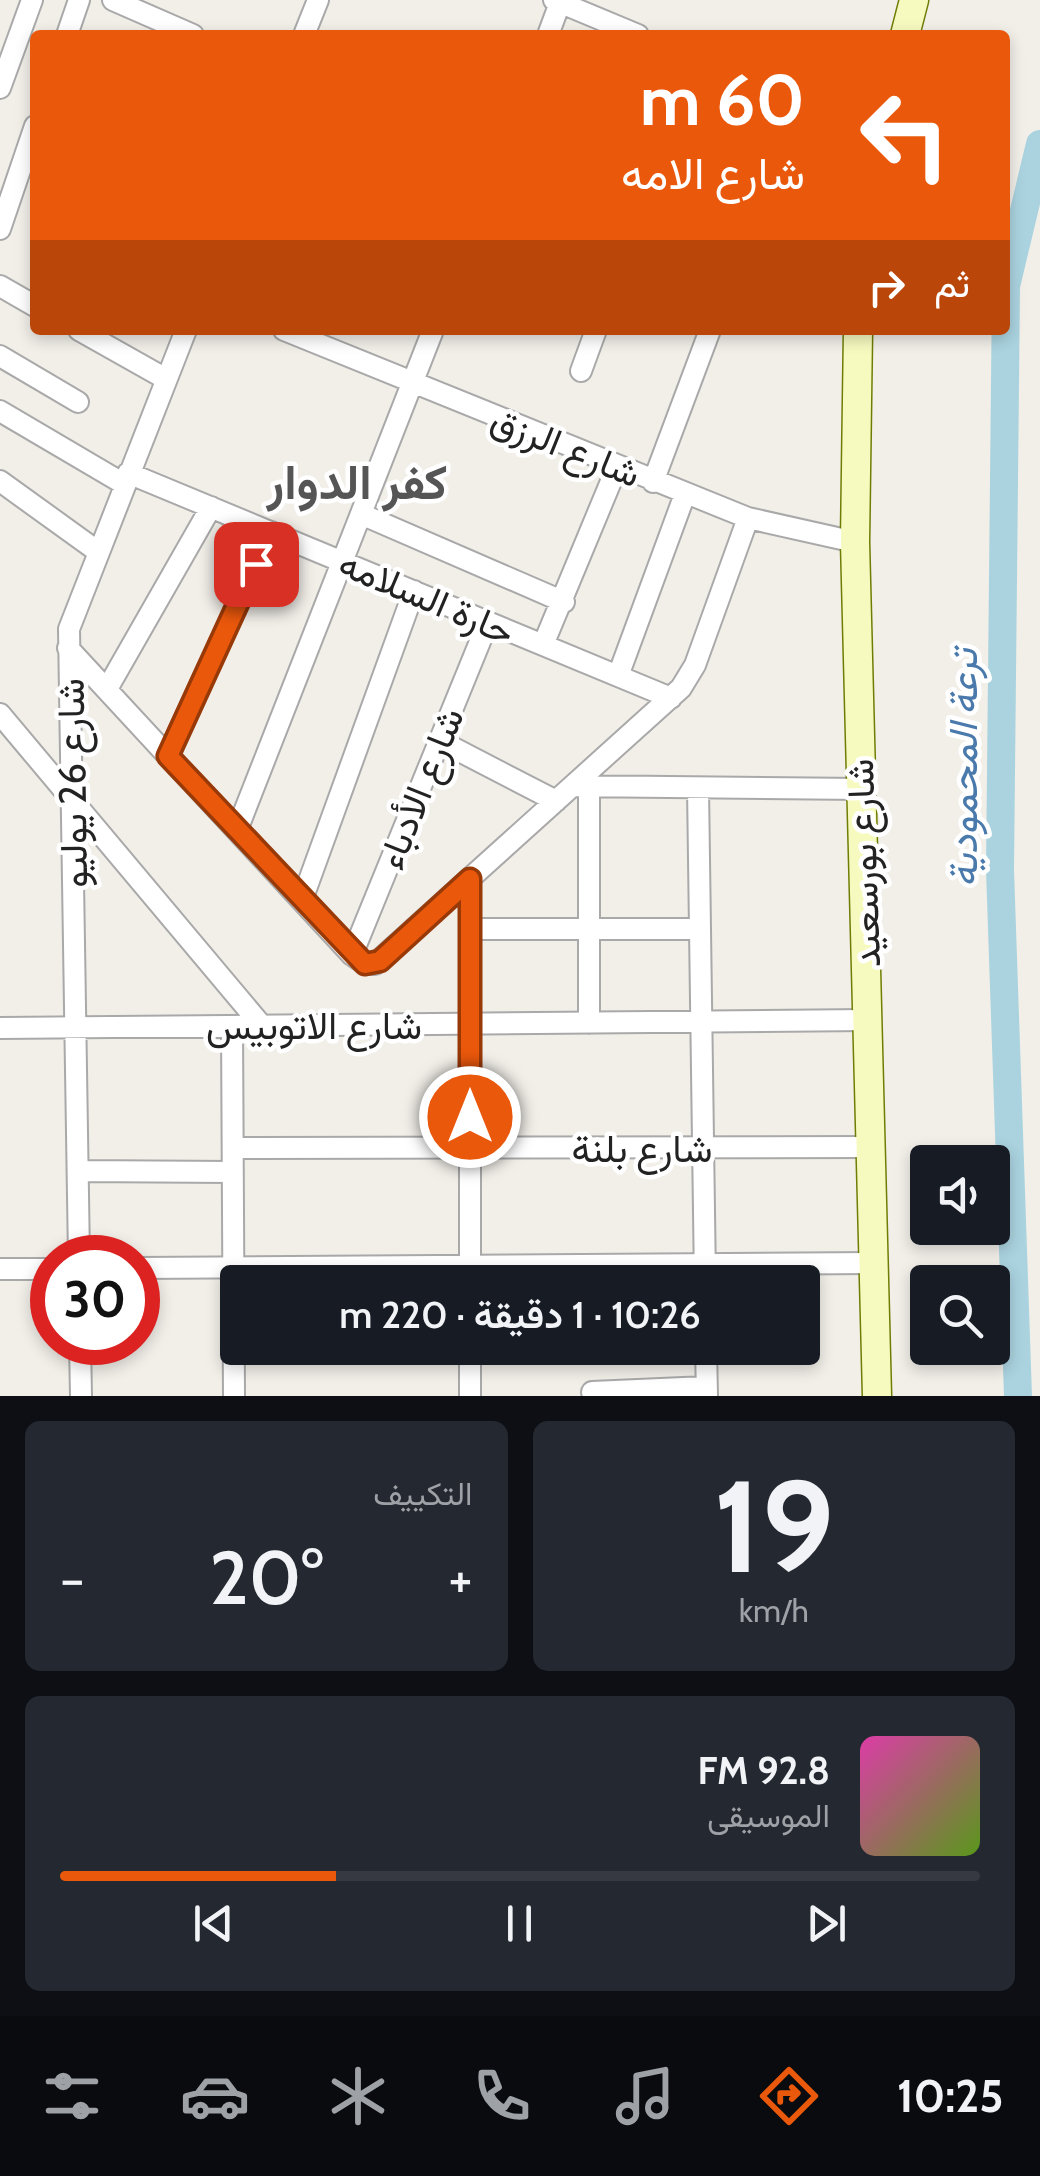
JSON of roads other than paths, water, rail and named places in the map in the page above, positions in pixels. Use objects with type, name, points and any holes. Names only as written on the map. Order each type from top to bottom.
[{"type":"main road","points":[[906,30],[914,0]]},
{"type":"main road","name":"شارع بورسعيد","points":[[858,335],[854,542],[878,1396]]},
{"type":"street","points":[[0,88],[32,0]]},
{"type":"street","points":[[69,30],[79,0]]},
{"type":"street","points":[[112,0],[182,30]]},
{"type":"street","points":[[306,30],[318,0]]},
{"type":"street","points":[[550,30],[559,1],[626,30]]},
{"type":"street","points":[[0,229],[26,180]]},
{"type":"street","points":[[0,286],[30,303]]},
{"type":"street","points":[[87,335],[166,379]]},
{"type":"street","name":"شارع 26 يوليو","points":[[79,1235],[74,802],[68,648],[72,616],[184,335]]},
{"type":"street","points":[[237,830],[431,335]]},
{"type":"street","points":[[580,371],[594,335]]},
{"type":"street","points":[[652,482],[708,335]]},
{"type":"street","name":"شارع الرزق","points":[[328,338],[412,383],[652,482],[748,518],[854,542]]},
{"type":"street","points":[[0,356],[78,402]]},
{"type":"street","name":"حارة السلامه","points":[[0,411],[126,478],[210,507],[671,698]]},
{"type":"street","points":[[543,644],[564,602],[617,467]]},
{"type":"street","points":[[0,481],[98,550]]},
{"type":"street","points":[[618,676],[684,494]]},
{"type":"street","points":[[107,690],[210,507]]},
{"type":"street","points":[[360,514],[564,602]]},
{"type":"street","points":[[68,648],[365,964],[380,961],[556,801],[581,786],[671,698],[695,665],[748,518]]},
{"type":"street","points":[[168,756],[270,532]]},
{"type":"street","points":[[302,900],[414,591]]},
{"type":"street","name":"شارع الأدباء","points":[[352,954],[488,622]]},
{"type":"street","points":[[0,714],[262,1026]]},
{"type":"street","points":[[440,741],[556,801]]},
{"type":"street","points":[[581,786],[861,789]]},
{"type":"street","points":[[581,786],[589,929],[588,1024]]},
{"type":"street","points":[[698,788],[705,1265]]},
{"type":"street","points":[[470,879],[470,1265]]},
{"type":"street","points":[[470,929],[700,929]]},
{"type":"street","name":"شارع الاتوبيس","points":[[0,1028],[867,1020]]},
{"type":"street","points":[[232,1026],[233,1265]]},
{"type":"street","name":"شارع بلنة","points":[[233,1148],[871,1148]]},
{"type":"street","points":[[78,1171],[232,1172]]},
{"type":"street","points":[[820,1266],[874,1263]]},
{"type":"street","points":[[160,1268],[220,1268]]},
{"type":"street","points":[[0,1269],[30,1269]]},
{"type":"street","points":[[80,1365],[81,1396]]},
{"type":"street","points":[[234,1365],[234,1396]]},
{"type":"street","points":[[470,1365],[470,1396]]},
{"type":"street","points":[[592,1392],[706,1391],[706,1365]]},
{"type":"waterway","name":"ترعة المحمودية","points":[[1010,269],[1040,144]]},
{"type":"waterway","name":"ترعة المحمودية","points":[[1005,335],[1000,870],[1018,1396]]},
{"type":"district","name":"كفر الدوار","points":[[357,482]]}]
